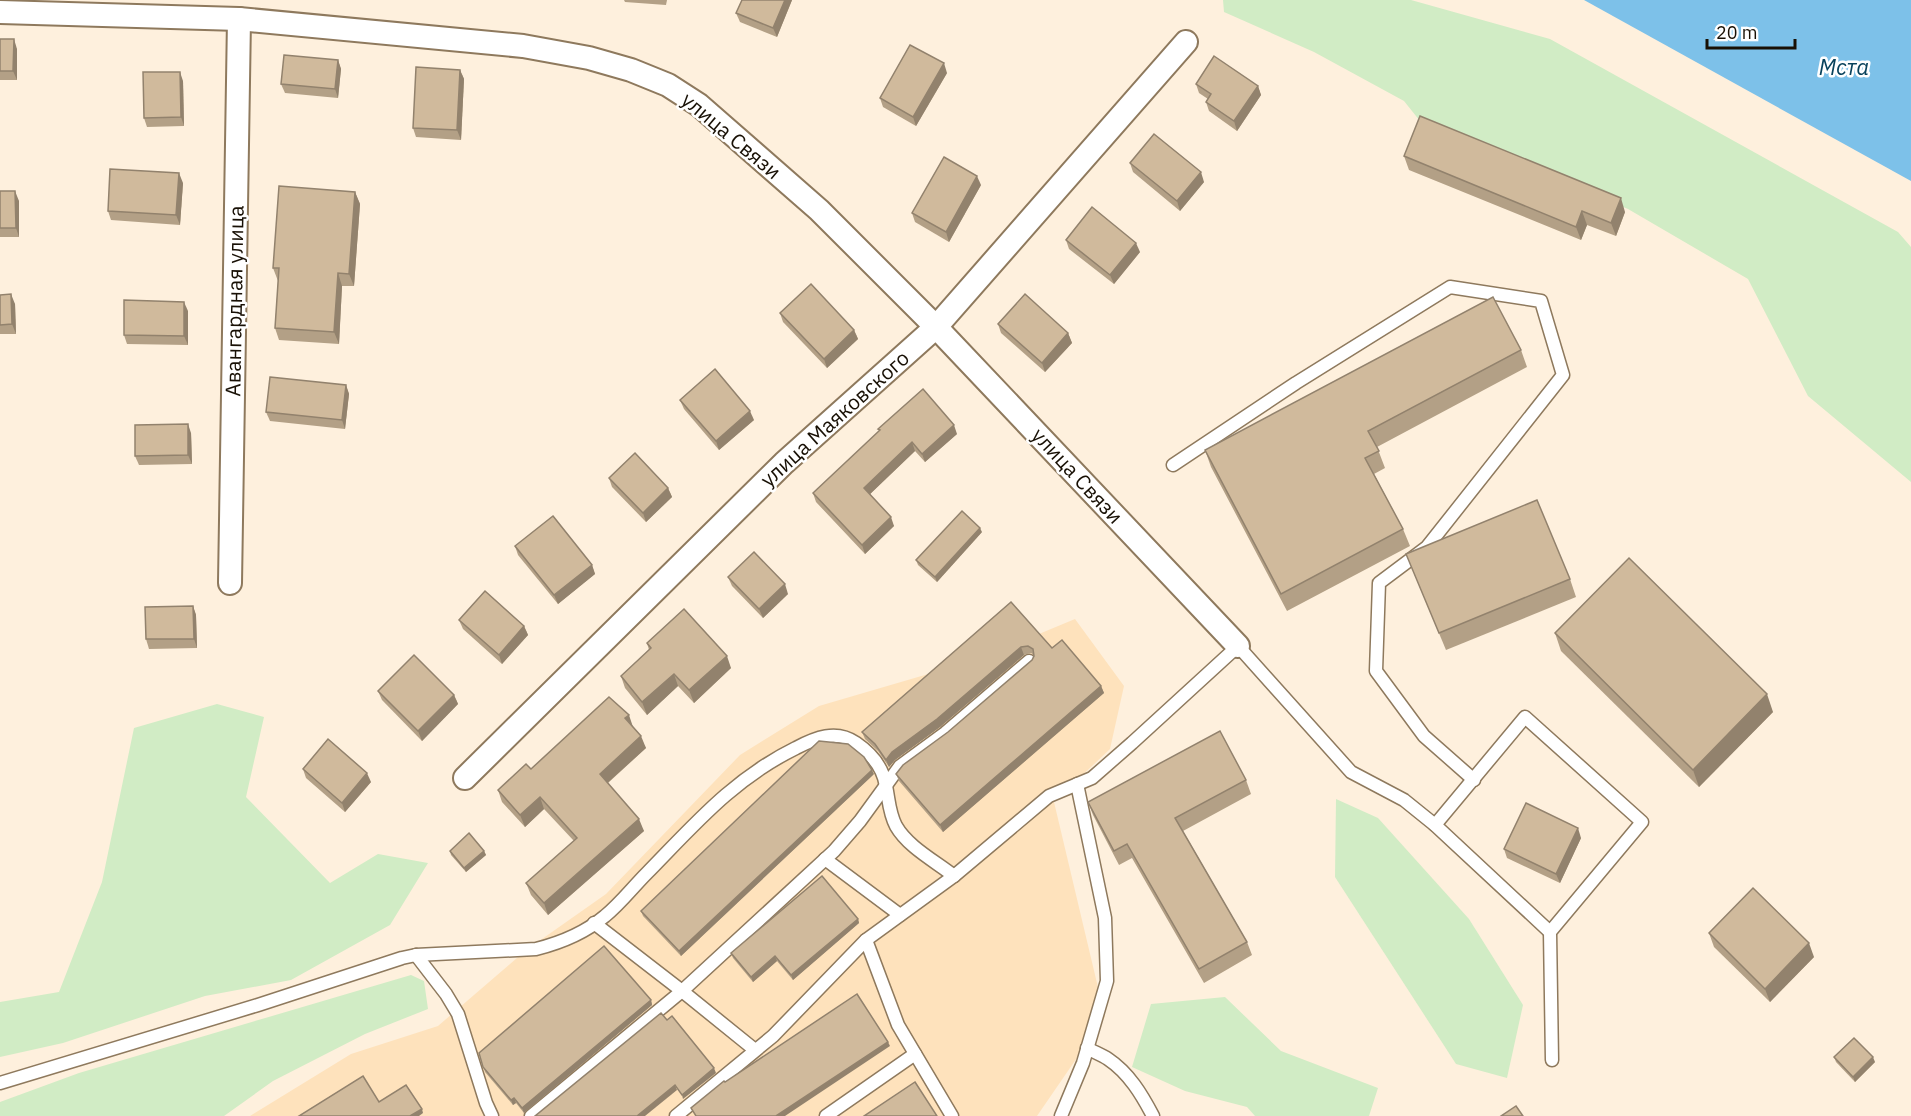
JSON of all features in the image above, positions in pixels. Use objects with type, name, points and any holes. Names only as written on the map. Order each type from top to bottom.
[{"type":"street","name":"улица Связи","points":[[0,12],[239,19],[523,46],[589,58],[631,70],[668,85],[699,105],[819,210],[936,327],[1238,645]]},
{"type":"street","name":"Авангардная улица","points":[[230,583],[239,19]]},
{"type":"street","name":"улица Маяковского","points":[[465,778],[784,463],[936,327],[1186,42]]},
{"type":"lane","points":[[1173,465],[1296,383],[1449,287],[1541,301],[1563,375],[1427,547],[1379,583],[1376,671],[1424,736],[1474,780]]},
{"type":"lane","points":[[675,1116],[773,1036],[866,940],[954,876],[1049,796],[1092,778],[1238,645],[1351,772],[1404,800],[1435,825],[1550,932]]},
{"type":"lane","points":[[531,1116],[682,991],[825,859],[860,821],[900,766],[945,733],[1029,661]]},
{"type":"lane","points":[[1435,825],[1526,717],[1642,822],[1550,932],[1552,1060]]},
{"type":"lane","points":[[0,1083],[258,1005],[402,958],[417,955],[536,949],[551,945],[605,916],[718,800],[758,769],[815,738],[835,735],[854,741],[870,754],[882,768],[888,804],[895,825],[907,841],[954,876]]},
{"type":"lane","points":[[1061,1116],[1083,1063],[1107,981],[1105,918],[1077,784]]},
{"type":"lane","points":[[825,859],[900,915]]},
{"type":"lane","points":[[594,923],[755,1050]]},
{"type":"lane","points":[[866,940],[898,1025],[952,1116]]},
{"type":"lane","points":[[417,955],[458,1014],[492,1116]]},
{"type":"lane","points":[[1087,1048],[1109,1060],[1125,1075],[1139,1090],[1154,1116]]},
{"type":"lane","points":[[825,1116],[915,1054]]},
{"type":"shaded area","points":[[1075,619],[1124,686],[1110,749],[1054,802],[1105,1017],[1037,1116],[250,1116],[351,1054],[438,1026],[525,951],[606,894],[740,755],[819,706],[976,660]]},
{"type":"green space","points":[[1223,0],[1411,0],[1550,39],[1898,232],[1911,247],[1911,482],[1808,396],[1748,279],[1628,209],[1420,121],[1404,101],[1314,52],[1224,12]]},
{"type":"green space","points":[[217,704],[264,717],[246,797],[330,883],[378,854],[428,863],[390,925],[291,980],[205,996],[63,1043],[0,1057],[0,1002],[59,992],[102,882],[134,728]]},
{"type":"green space","points":[[1336,799],[1378,818],[1469,919],[1523,1005],[1507,1078],[1456,1064],[1335,877]]},
{"type":"green space","points":[[411,975],[424,981],[428,1009],[365,1034],[273,1081],[224,1116],[0,1116],[0,1102],[79,1073]]},
{"type":"green space","points":[[1225,997],[1281,1051],[1378,1088],[1369,1116],[1255,1116],[1247,1107],[1185,1091],[1132,1067],[1151,1004]]},
{"type":"water","name":"Мста","points":[[1584,0],[1911,0],[1911,181]]},
{"type":"building","points":[[742,0],[785,0],[773,28],[736,13]]},
{"type":"building","points":[[0,39],[14,39],[13,71],[0,71]]},
{"type":"building","points":[[910,45],[944,63],[913,117],[880,98]]},
{"type":"building","points":[[284,55],[338,60],[335,89],[281,84]]},
{"type":"building","points":[[1214,56],[1258,86],[1234,121],[1206,102],[1211,94],[1196,84]]},
{"type":"building","points":[[416,67],[460,70],[457,130],[413,128]]},
{"type":"building","points":[[143,72],[180,72],[181,117],[144,118]]},
{"type":"building","points":[[1420,116],[1621,198],[1611,223],[1582,211],[1576,227],[1404,156]]},
{"type":"building","points":[[1154,134],[1201,172],[1177,201],[1130,163]]},
{"type":"building","points":[[944,157],[977,176],[946,232],[912,213]]},
{"type":"building","points":[[110,169],[179,173],[176,215],[108,211]]},
{"type":"building","points":[[279,186],[355,192],[349,274],[338,273],[334,332],[275,328],[279,268],[273,268]]},
{"type":"building","points":[[0,191],[15,191],[16,228],[0,228]]},
{"type":"building","points":[[1092,207],[1136,243],[1110,275],[1066,240]]},
{"type":"building","points":[[811,284],[854,330],[824,359],[780,313]]},
{"type":"building","points":[[11,294],[12,324],[0,325],[0,295]]},
{"type":"building","points":[[1025,294],[1068,333],[1042,363],[998,324]]},
{"type":"building","points":[[1493,297],[1521,350],[1368,431],[1379,451],[1365,458],[1403,529],[1281,594],[1205,450]]},
{"type":"building","points":[[124,300],[184,302],[184,336],[124,335]]},
{"type":"building","points":[[715,369],[750,411],[716,441],[680,400]]},
{"type":"building","points":[[270,377],[346,385],[342,420],[266,412]]},
{"type":"building","points":[[923,389],[954,425],[922,454],[912,442],[864,488],[891,517],[862,545],[813,493],[880,430],[878,429]]},
{"type":"building","points":[[188,424],[188,455],[135,456],[135,425]]},
{"type":"building","points":[[635,453],[668,488],[643,513],[609,478]]},
{"type":"building","points":[[1537,500],[1570,579],[1439,633],[1406,554]]},
{"type":"building","points":[[962,511],[980,528],[935,577],[916,560]]},
{"type":"building","points":[[553,516],[592,565],[554,595],[515,546]]},
{"type":"building","points":[[754,552],[785,584],[759,609],[728,577]]},
{"type":"building","points":[[1629,558],[1767,694],[1693,770],[1555,633]]},
{"type":"building","points":[[485,591],[524,626],[499,655],[459,620]]},
{"type":"building","points":[[1011,602],[1052,648],[1062,640],[1101,686],[940,825],[896,774],[903,765],[948,732],[1032,660],[1033,649],[1028,646],[1021,647],[937,719],[892,752],[886,760],[875,744],[862,732]]},
{"type":"building","points":[[193,606],[194,639],[146,639],[145,607]]},
{"type":"building","points":[[684,609],[727,656],[689,690],[674,674],[642,702],[621,676],[651,648],[647,643]]},
{"type":"building","points":[[414,655],[454,695],[418,731],[378,691]]},
{"type":"building","points":[[609,697],[629,715],[625,718],[641,736],[600,774],[639,819],[544,903],[526,883],[577,838],[540,797],[520,815],[498,790],[526,764],[531,769]]},
{"type":"building","points":[[1220,731],[1246,780],[1175,818],[1247,942],[1199,969],[1127,844],[1114,851],[1088,802]]},
{"type":"building","points":[[328,739],[367,773],[342,803],[303,769]]},
{"type":"building","points":[[819,741],[848,744],[864,757],[872,770],[679,951],[641,911]]},
{"type":"building","points":[[1526,803],[1578,828],[1556,874],[1504,849]]},
{"type":"building","points":[[469,833],[484,851],[464,868],[450,851]]},
{"type":"building","points":[[822,876],[858,919],[791,975],[775,956],[751,977],[731,953]]},
{"type":"building","points":[[1753,888],[1809,943],[1765,989],[1709,933]]},
{"type":"building","points":[[604,946],[651,1000],[522,1108],[514,1098],[511,1100],[483,1067],[479,1053]]},
{"type":"building","points":[[857,994],[888,1042],[776,1116],[696,1116],[691,1108],[724,1081]]},
{"type":"building","points":[[661,1013],[667,1020],[672,1016],[714,1068],[682,1095],[675,1085],[637,1116],[535,1116]]},
{"type":"building","points":[[1854,1038],[1873,1057],[1853,1077],[1834,1057]]},
{"type":"building","points":[[363,1076],[379,1102],[406,1085],[422,1109],[410,1116],[299,1116]]},
{"type":"building","points":[[915,1082],[937,1116],[864,1116]]},
{"type":"building","points":[[1516,1106],[1523,1116],[1501,1116]]}]
